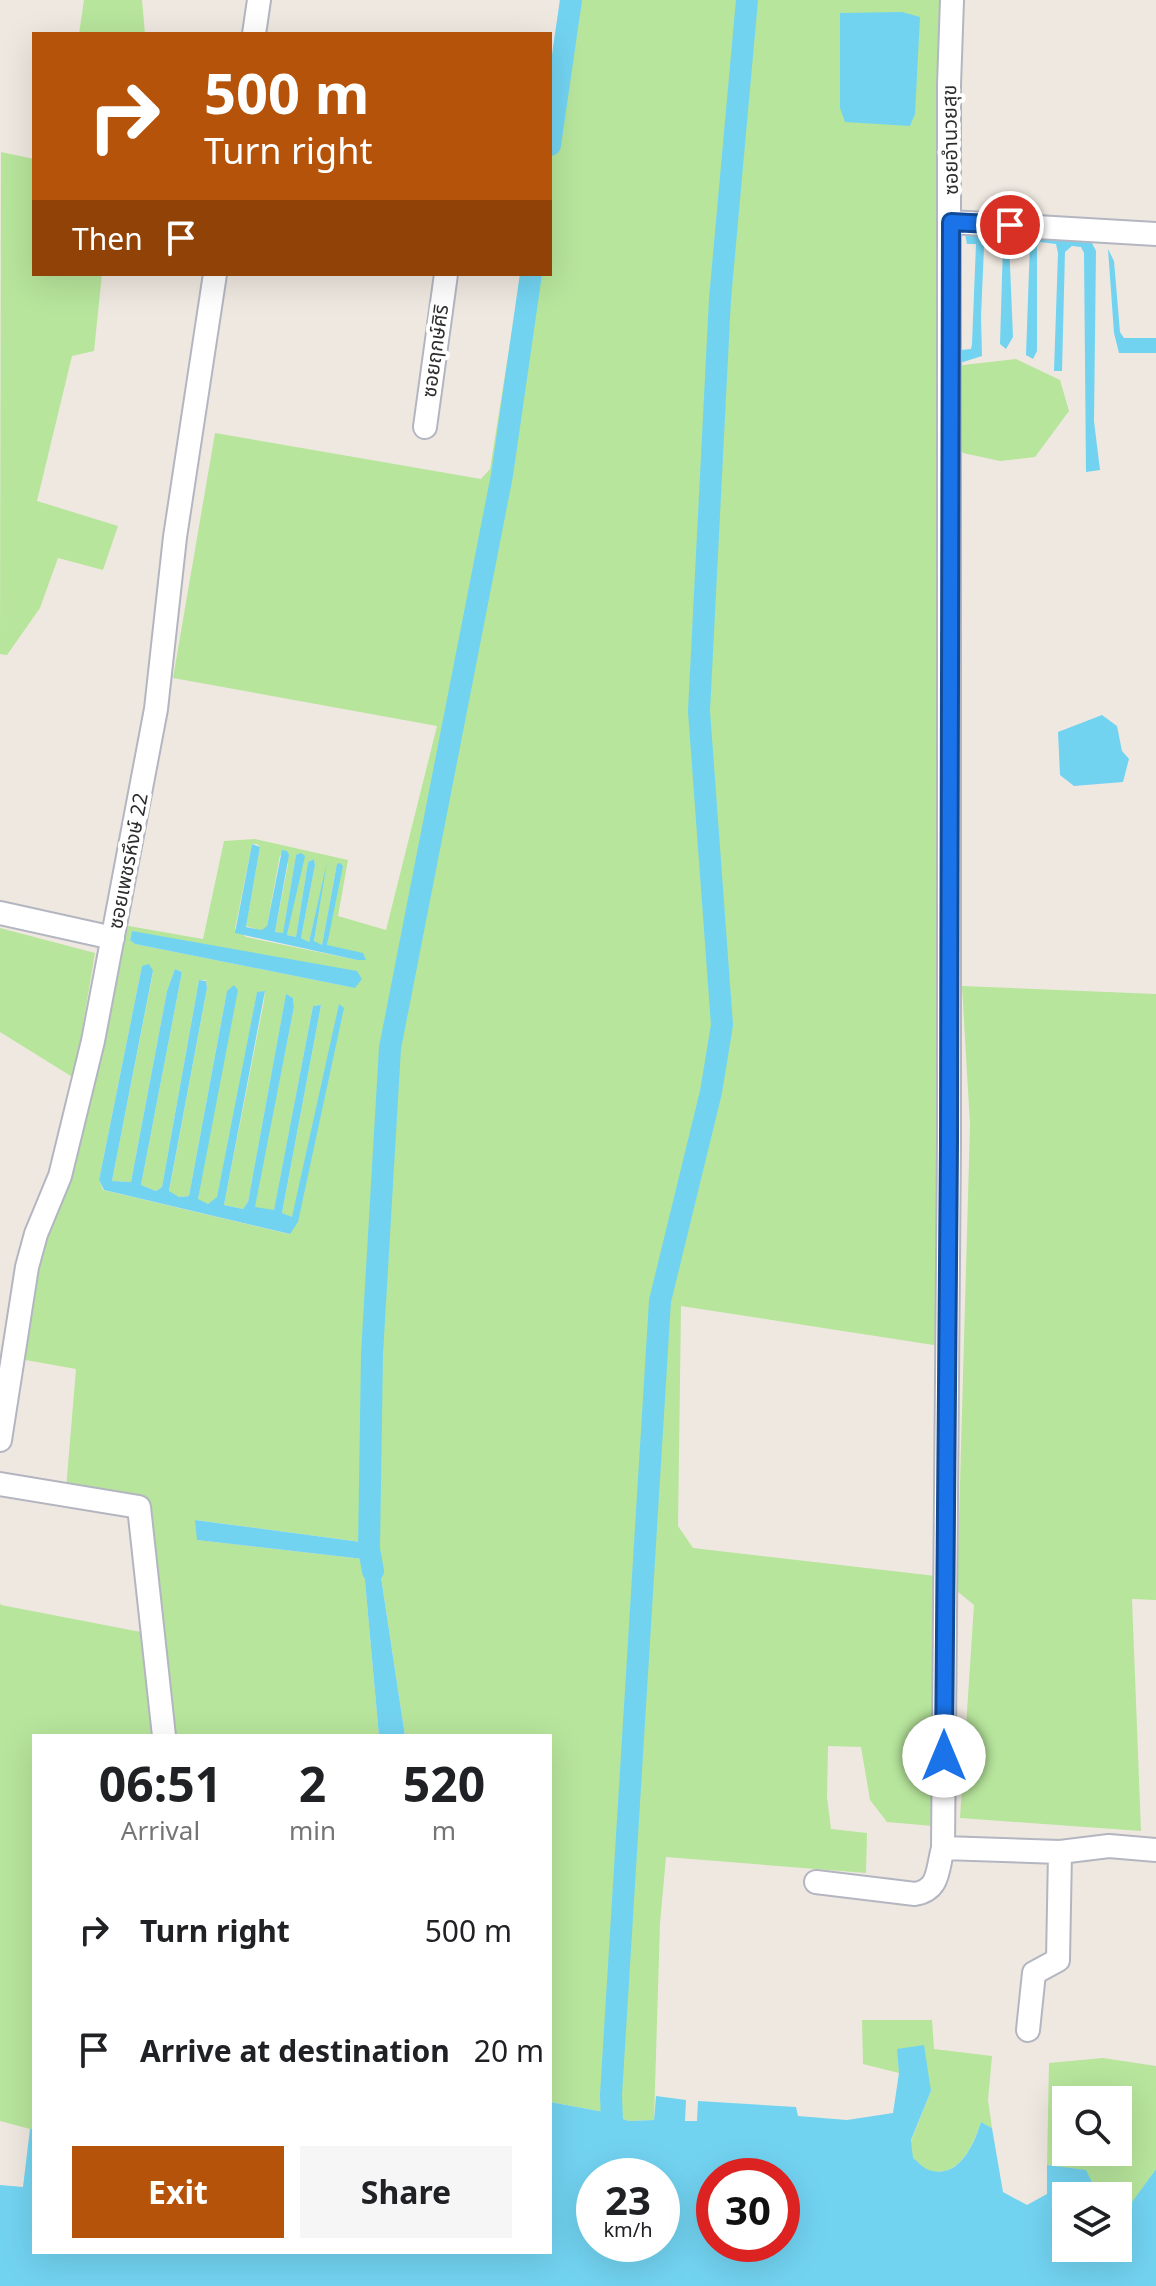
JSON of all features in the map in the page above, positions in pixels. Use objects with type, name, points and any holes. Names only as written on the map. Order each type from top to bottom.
[{"type":"street","points":[[254,32],[259,0]]},
{"type":"street","name":"ซอยอำนวยสุข","points":[[816,1882],[915,1894],[926,1892],[934,1886],[943,1848],[949,1143],[949,85],[952,0]]},
{"type":"street","points":[[951,222],[1156,234]]},
{"type":"street","name":"ซอยเพชรหึงษ์ 22","points":[[0,1440],[27,1267],[36,1234],[60,1176],[93,1041],[156,709],[175,537],[215,276]]},
{"type":"street","name":"ซอยฤกษ์ศิริ","points":[[425,427],[446,276]]},
{"type":"street","points":[[0,913],[113,938]]},
{"type":"street","points":[[0,1484],[139,1507],[164,1734]]},
{"type":"street","points":[[943,1848],[1060,1852],[1109,1846],[1156,1850]]},
{"type":"street","points":[[1028,2030],[1034,1973],[1058,1960],[1060,1852]]},
{"type":"green space","points":[[84,0],[142,0],[145,32],[79,32]]},
{"type":"green space","points":[[563,0],[943,0],[936,219],[939,385],[940,1346],[681,1306],[678,1526],[693,1548],[936,1576],[933,1826],[887,1822],[870,1800],[861,1747],[828,1746],[827,1797],[831,1829],[867,1833],[866,1873],[666,1857],[660,1923],[654,2120],[629,2121],[604,2112],[552,2102],[552,1734],[405,1734],[376,1544],[196,1520],[198,1540],[363,1559],[379,1734],[174,1734],[150,1504],[66,1489],[76,1369],[20,1359],[45,1234],[123,925],[203,939],[224,841],[255,839],[348,860],[338,916],[386,930],[437,726],[173,678],[215,433],[481,479],[490,469],[521,276],[552,276],[552,71]],"holes":[[[252,844],[260,847],[246,926],[263,931],[267,926],[280,855],[288,864],[275,932],[283,934],[296,855],[304,856],[287,935],[296,937],[308,862],[314,859],[301,938],[309,942],[323,882],[314,942],[322,945],[337,864],[327,945],[365,959],[357,960],[246,937],[235,929]],[[132,931],[355,988],[135,944],[130,939]],[[142,966],[153,972],[112,1181],[131,1182],[167,991],[175,969],[182,972],[141,1185],[156,1191],[162,1187],[199,980],[206,980],[169,1192],[179,1197],[189,1196],[227,991],[198,1200],[208,1204],[217,1198],[257,993],[265,991],[224,1205],[243,1209],[248,1202],[286,995],[293,998],[294,1007],[254,1208],[274,1211],[313,1006],[321,1005],[282,1213],[292,1218],[295,1211],[289,1234],[103,1190],[99,1180]]]},
{"type":"green space","points":[[1,152],[32,159],[32,276],[102,276],[94,351],[72,356],[37,501],[118,526],[103,570],[58,558],[40,608],[7,655],[0,654]]},
{"type":"green space","points":[[1016,359],[1060,380],[1069,411],[1035,457],[1000,461],[963,453],[955,441],[956,377],[963,365]]},
{"type":"green space","points":[[0,928],[95,953],[74,1078],[0,1032]]},
{"type":"green space","points":[[962,986],[1156,994],[1156,1600],[1132,1599],[1141,1831],[960,1818],[974,1605],[957,1591],[970,1125]]},
{"type":"green space","points":[[0,1603],[146,1633],[154,1734],[32,1734],[32,2128],[0,2121]]},
{"type":"green space","points":[[862,2020],[932,2020],[934,2049],[992,2056],[988,2100],[992,2128],[981,2122],[969,2150],[948,2170],[928,2170],[912,2158],[911,2141],[931,2091],[898,2049],[899,2073],[863,2064]]},
{"type":"green space","points":[[1103,2058],[1156,2066],[1156,2169],[1132,2203],[1132,2182],[1092,2182],[1086,2171],[1054,2166],[1132,2166],[1132,2086],[1052,2086],[1052,2166],[1047,2165],[1049,2063]]},
{"type":"water","points":[[902,12],[920,17],[915,114],[910,126],[845,122],[840,108],[840,13]]},
{"type":"water","points":[[965,234],[1000,234],[1092,243],[1096,251],[1094,421],[1100,470],[1086,472],[1084,253],[1081,247],[1072,246],[1065,252],[1062,371],[1054,371],[1056,244],[1040,242],[1037,247],[1037,351],[1033,359],[1026,355],[1030,243],[1017,240],[1009,241],[1013,337],[1006,349],[1000,344],[1003,245],[999,241],[989,240],[984,247],[982,356],[960,363],[961,350],[971,349],[972,344],[976,244],[967,244]]},
{"type":"water","points":[[1108,249],[1114,261],[1120,332],[1124,338],[1156,338],[1156,353],[1119,353],[1114,333]]},
{"type":"water","points":[[1102,715],[1117,726],[1122,751],[1129,759],[1123,782],[1074,786],[1060,775],[1058,732]]},
{"type":"water","points":[[252,844],[260,847],[246,927],[262,930],[267,926],[282,850],[289,855],[275,932],[283,933],[296,855],[301,853],[305,856],[287,935],[296,937],[308,862],[314,859],[301,938],[309,942],[327,862],[314,941],[322,945],[337,864],[340,863],[343,866],[327,945],[363,953],[366,960],[235,933]]},
{"type":"water","points":[[132,931],[357,971],[362,979],[355,988],[135,944],[130,940]]},
{"type":"water","points":[[149,964],[153,971],[112,1181],[131,1182],[167,991],[175,969],[182,972],[141,1185],[156,1191],[162,1187],[199,980],[206,981],[169,1191],[179,1197],[189,1196],[227,991],[234,985],[238,990],[198,1199],[208,1204],[217,1197],[257,992],[265,991],[224,1205],[243,1209],[248,1202],[286,994],[293,998],[294,1007],[255,1207],[274,1210],[313,1006],[321,1005],[282,1213],[292,1217],[339,1004],[344,1008],[298,1222],[290,1234],[104,1190],[99,1180],[142,966]]},
{"type":"water","points":[[195,1520],[376,1544],[405,1734],[379,1734],[363,1559],[197,1540]]},
{"type":"water","points":[[924,2045],[931,2091],[911,2140],[913,2158],[925,2168],[940,2172],[957,2165],[964,2158],[981,2122],[992,2128],[1003,2192],[1027,2205],[1047,2194],[1047,2165],[1086,2170],[1092,2182],[1052,2182],[1052,2262],[1132,2262],[1132,2202],[1156,2169],[1156,2286],[0,2286],[0,2185],[23,2187],[32,2128],[32,2254],[552,2254],[552,2102],[604,2112],[629,2121],[654,2120],[656,2096],[686,2100],[685,2121],[697,2121],[698,2101],[796,2107],[798,2116],[847,2120],[893,2113],[899,2073],[897,2049]]},
{"type":"waterway","points":[[552,131],[571,0]]},
{"type":"waterway","points":[[613,2158],[611,2095],[660,1301],[711,1092],[722,1025],[699,711],[720,299],[747,0]]},
{"type":"waterway","points":[[373,1571],[369,1549],[372,1354],[390,1048],[502,475],[531,276]]},
{"type":"route","points":[[944,1756],[951,222],[1010,225]]}]
